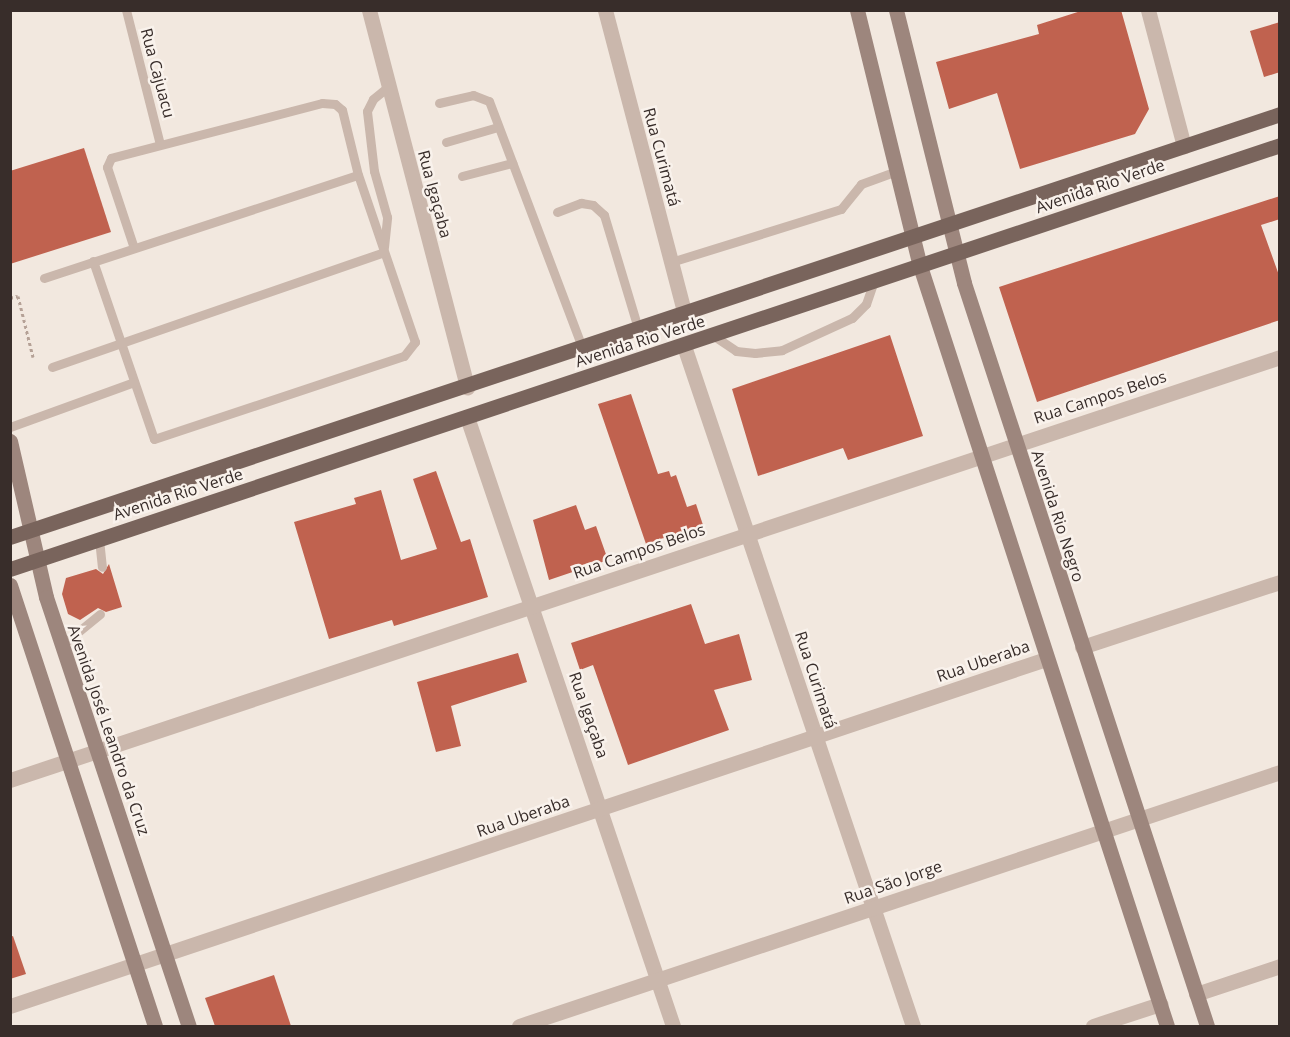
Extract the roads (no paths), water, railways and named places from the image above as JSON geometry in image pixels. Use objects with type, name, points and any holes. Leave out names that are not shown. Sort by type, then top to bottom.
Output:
[{"type":"main road","name":"Avenida Rio Verde","points":[[10,537],[467,387],[684,312],[1280,114]]},
{"type":"main road","name":"Avenida Rio Verde","points":[[10,569],[714,336],[1280,145]]},
{"type":"street","name":"Rua Igaçaba","points":[[369,10],[467,387]]},
{"type":"street","name":"Rua Curimatá","points":[[605,10],[684,312]]},
{"type":"street","points":[[857,10],[920,266],[1167,1026]]},
{"type":"street","name":"Avenida Rio Negro","points":[[896,10],[958,254],[1016,444],[1207,1026]]},
{"type":"street","points":[[1148,10],[1184,146]]},
{"type":"street","name":"Rua Curimatá","points":[[684,346],[913,1026]]},
{"type":"street","name":"Rua Campos Belos","points":[[10,780],[1280,357]]},
{"type":"street","name":"Rua Igaçaba","points":[[467,417],[602,808],[673,1026]]},
{"type":"street","name":"Avenida José Leandro da Cruz","points":[[10,441],[33,530],[36,560],[62,645],[189,1026]]},
{"type":"street","points":[[1082,647],[1280,582]]},
{"type":"street","points":[[10,585],[133,966],[155,1026]]},
{"type":"street","name":"Rua Uberaba","points":[[10,1006],[1046,659]]},
{"type":"street","name":"Rua São Jorge","points":[[519,1026],[1280,772]]},
{"type":"street","points":[[1196,994],[1280,966]]},
{"type":"street","points":[[1093,1026],[1160,1004]]},
{"type":"lane","name":"Rua Cajuacu","points":[[126,10],[160,144]]},
{"type":"lane","points":[[384,252],[387,217],[374,171],[367,111],[373,99],[389,86]]},
{"type":"lane","points":[[439,103],[483,96],[489,101],[582,347]]},
{"type":"lane","points":[[93,261],[145,419],[154,439],[404,356],[416,336],[358,175],[342,110],[335,104],[322,103],[223,132],[160,144],[126,153],[107,162],[134,248]]},
{"type":"lane","points":[[446,142],[498,127]]},
{"type":"lane","points":[[462,176],[512,163]]},
{"type":"lane","points":[[670,262],[841,209],[861,184],[897,171]]},
{"type":"lane","points":[[44,278],[358,175]]},
{"type":"lane","points":[[557,212],[581,203],[593,205],[604,215],[638,328]]},
{"type":"lane","points":[[52,367],[120,340],[384,252]]},
{"type":"lane","points":[[714,336],[736,351],[755,353],[782,350],[852,318],[866,304],[874,281]]},
{"type":"lane","points":[[10,427],[134,382]]},
{"type":"lane","points":[[99,539],[102,567]]},
{"type":"lane","points":[[62,645],[100,614]]}]
